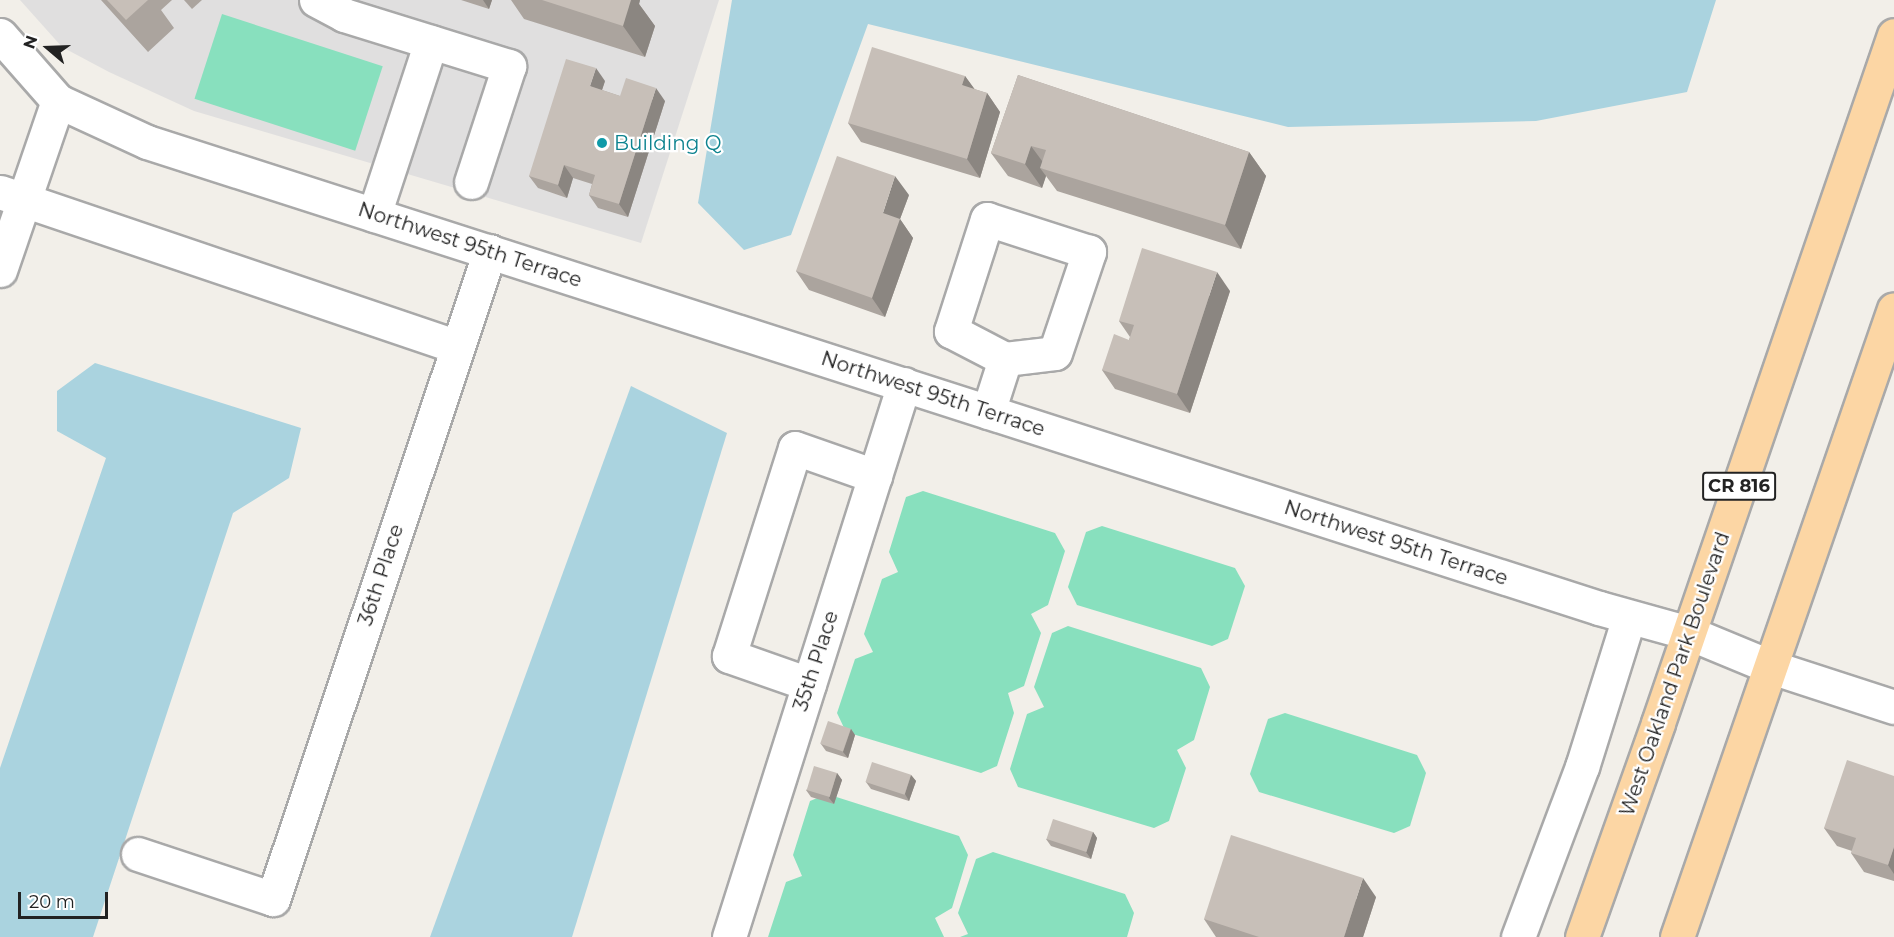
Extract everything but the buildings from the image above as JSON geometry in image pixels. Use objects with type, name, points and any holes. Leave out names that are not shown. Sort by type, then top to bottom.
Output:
[{"type":"main road","name":"West Oakland Park Boulevard","points":[[1582,937],[1894,35]]},
{"type":"main road","points":[[1677,937],[1894,309]]},
{"type":"street","points":[[316,0],[344,15],[509,66],[471,182]]},
{"type":"street","name":"Northwest 95th Terrace","points":[[0,35],[58,101],[147,142],[1629,617],[1689,633],[1772,667],[1894,707]]},
{"type":"street","points":[[374,215],[431,42]]},
{"type":"street","points":[[0,270],[13,196],[58,101]]},
{"type":"street","points":[[13,196],[457,347]]},
{"type":"street","points":[[987,219],[1089,252],[1055,353],[1005,359],[951,331],[987,219]]},
{"type":"street","name":"36th Place","points":[[138,854],[273,899],[490,251]]},
{"type":"street","points":[[988,412],[1005,359]]},
{"type":"street","name":"35th Place","points":[[729,937],[904,384]]},
{"type":"street","points":[[809,684],[729,656],[795,448],[875,476]]},
{"type":"street","points":[[1518,937],[1582,767],[1629,617]]},
{"type":"shaded area","points":[[20,0],[719,0],[641,243],[194,111],[109,72],[62,47]]},
{"type":"green space","points":[[222,14],[383,66],[355,151],[194,99]]},
{"type":"green space","points":[[923,491],[1055,533],[1065,551],[1048,605],[1031,614],[1041,633],[1024,686],[1008,693],[1014,713],[997,766],[981,773],[846,732],[837,713],[855,659],[873,652],[864,634],[882,579],[898,572],[889,552],[906,497]]},
{"type":"green space","points":[[1102,526],[1235,568],[1245,586],[1228,639],[1212,646],[1077,605],[1068,587],[1086,532]]},
{"type":"green space","points":[[1068,626],[1201,668],[1210,687],[1194,740],[1177,750],[1186,768],[1169,821],[1154,828],[1018,787],[1010,769],[1027,714],[1044,707],[1034,687],[1052,633]]},
{"type":"green space","points":[[1285,713],[1417,755],[1426,773],[1410,826],[1394,833],[1259,792],[1250,774],[1268,719]]},
{"type":"green space","points":[[827,794],[959,836],[968,855],[952,908],[935,918],[944,937],[768,937],[786,882],[802,876],[793,855],[810,801]]},
{"type":"green space","points":[[993,852],[1125,894],[1134,913],[1127,937],[960,937],[968,934],[958,913],[976,859]]},
{"type":"water","points":[[732,0],[1716,0],[1687,92],[1536,121],[1288,127],[868,24],[791,235],[744,250],[698,203]]},
{"type":"water","points":[[95,363],[301,428],[289,478],[233,513],[93,937],[0,937],[0,768],[106,458],[57,431],[57,391]]},
{"type":"water","points":[[631,386],[727,433],[572,937],[430,937]]},
{"type":"place","name":"Building Q","points":[[602,143]]}]
